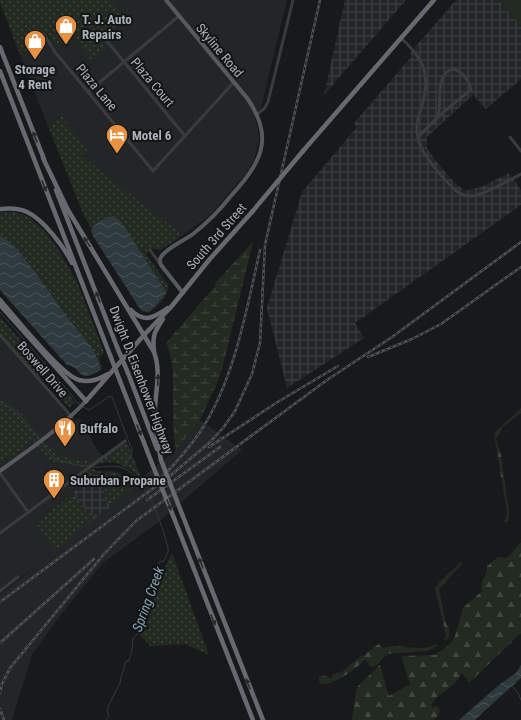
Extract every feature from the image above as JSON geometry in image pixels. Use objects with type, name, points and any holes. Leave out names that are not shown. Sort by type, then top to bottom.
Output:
[{"type":"highway","name":"South 3rd Street","points":[[83,404],[174,303],[209,260],[434,0]]},
{"type":"highway","name":"Dwight D. Eisenhower Highway","points":[[0,47],[262,720]]},
{"type":"highway","name":"Dwight D. Eisenhower Highway","points":[[0,71],[252,720]]},
{"type":"highway","points":[[43,158],[68,210],[154,352]]},
{"type":"highway","points":[[0,209],[17,208],[28,212],[38,220],[58,241],[68,255],[89,301]]},
{"type":"highway","points":[[0,300],[68,375],[78,380],[86,381],[97,380],[110,373]]},
{"type":"highway","points":[[127,306],[138,316],[149,318],[174,303]]},
{"type":"highway","points":[[0,305],[71,385],[83,404]]},
{"type":"highway","points":[[161,460],[156,428],[155,407],[158,367],[154,352],[154,336],[156,329],[167,311]]},
{"type":"highway","points":[[55,362],[83,404]]},
{"type":"main road","name":"Skyline Road","points":[[161,265],[160,260],[162,254],[191,236],[206,224],[243,183],[260,155],[262,143],[261,127],[257,114],[247,98],[166,0]]},
{"type":"main road","points":[[161,265],[182,293]]},
{"type":"main road","name":"South 3rd Street","points":[[0,472],[72,417],[83,404]]},
{"type":"street","points":[[257,114],[264,109],[268,102],[293,0]]},
{"type":"street","points":[[88,92],[179,16]]},
{"type":"street","name":"Plaza Lane","points":[[44,33],[55,52],[153,171],[185,136]]},
{"type":"street","points":[[401,38],[416,52],[425,73],[425,92],[417,125],[421,149],[429,160],[458,192],[463,195],[472,196],[521,174]]},
{"type":"street","name":"Plaza Court","points":[[106,40],[185,136]]},
{"type":"street","points":[[418,137],[471,90],[468,80],[454,69],[448,71],[443,76],[438,113],[433,123]]},
{"type":"street","points":[[185,136],[234,82]]},
{"type":"street","points":[[510,137],[521,151]]},
{"type":"street","points":[[150,250],[161,265]]},
{"type":"street","name":"Boswell Drive","points":[[0,335],[72,417]]},
{"type":"street","points":[[0,533],[125,441]]},
{"type":"street","points":[[0,472],[28,512]]},
{"type":"street","points":[[0,591],[18,577]]},
{"type":"shaded area","points":[[112,0],[287,0],[261,108],[254,115],[259,140],[254,160],[246,174],[210,215],[183,235],[81,155],[87,149],[60,116],[48,126],[20,55],[47,34],[49,39],[72,36],[92,60],[102,42],[128,20]]},
{"type":"shaded area","points":[[345,0],[406,0],[324,95]]},
{"type":"shaded area","points":[[456,0],[498,0],[521,26],[521,79],[486,109],[473,95],[427,137],[427,148],[454,182],[465,191],[481,187],[509,173],[521,190],[521,205],[355,323],[364,338],[287,388],[267,308],[302,192],[357,127],[354,123],[412,56],[410,53]]},
{"type":"shaded area","points":[[0,335],[75,420],[79,418],[89,432],[94,445],[103,457],[81,474],[86,480],[36,524],[55,550],[178,448],[200,420],[242,450],[156,524],[104,562],[62,613],[32,655],[12,720],[0,720],[0,594],[37,566],[0,591],[0,465],[39,435],[3,401],[0,400]]},
{"type":"shaded area","points":[[97,471],[107,471],[104,496],[111,506],[95,518],[81,505],[72,493]]},
{"type":"green space","points":[[0,0],[112,0],[128,20],[102,42],[106,48],[92,61],[72,36],[57,49],[47,34],[20,55]]},
{"type":"green space","points":[[498,0],[521,0],[521,26]]},
{"type":"green space","points":[[61,116],[88,149],[81,155],[183,235],[160,250],[153,248],[146,254],[168,284],[165,296],[155,308],[148,313],[139,308],[84,216],[48,126]]},
{"type":"green space","points":[[0,212],[15,212],[28,216],[46,232],[60,252],[77,282],[103,349],[104,353],[99,358],[102,368],[101,370],[98,361],[91,350],[36,272],[8,241],[0,236]]},
{"type":"green space","points":[[253,242],[218,381],[200,420],[176,451],[173,420],[173,376],[171,359],[166,343],[216,285],[215,283]]},
{"type":"green space","points":[[0,317],[71,397],[74,403],[69,408],[41,376],[38,379],[0,335]]},
{"type":"green space","points":[[0,400],[16,408],[49,446],[65,457],[95,463],[125,441],[124,435],[142,479],[124,466],[111,462],[105,462],[91,468],[97,471],[86,480],[80,474],[87,468],[56,463],[40,450],[33,440],[0,465]]},
{"type":"green space","points":[[521,408],[521,413],[503,427],[496,438],[501,455],[509,511],[509,520],[506,523],[504,521],[507,513],[494,434]]},
{"type":"green space","points":[[107,471],[119,473],[135,485],[111,506],[104,496]]},
{"type":"green space","points":[[72,493],[81,505],[95,518],[55,551],[36,524]]},
{"type":"green space","points":[[521,542],[521,633],[469,683],[463,674],[461,674],[455,683],[434,701],[431,706],[433,708],[436,706],[440,710],[438,716],[433,720],[352,720],[358,686],[380,665],[389,696],[410,684],[401,656],[435,655],[450,644],[455,636],[463,608],[482,591],[481,585],[487,566],[498,557],[507,558]]},
{"type":"green space","points":[[172,553],[209,655],[186,644],[150,646],[139,634]]},
{"type":"green space","points":[[461,562],[462,564],[439,589],[446,624],[449,628],[449,637],[445,641],[444,639],[446,635],[435,589],[440,581]]},
{"type":"green space","points":[[379,644],[384,648],[396,646],[423,648],[437,644],[438,646],[428,651],[388,654],[374,667],[370,667],[365,660],[338,680],[326,684],[321,684],[319,681],[319,677],[324,676],[332,678],[333,674],[342,672],[362,655],[364,656],[373,649],[373,647]]},
{"type":"water","points":[[114,216],[122,223],[166,292],[157,304],[148,312],[142,311],[93,236],[91,230],[98,222]]},
{"type":"water","points":[[0,236],[16,249],[36,273],[91,347],[101,370],[87,376],[83,376],[72,366],[67,365],[0,290]]},
{"type":"water","points":[[521,665],[521,678],[475,720],[459,720],[500,684],[516,673]]},
{"type":"waterway","points":[[0,312],[71,394],[76,402],[81,405]]},
{"type":"waterway","points":[[83,407],[89,410],[110,396],[112,397],[132,450],[132,453],[124,467]]},
{"type":"waterway","name":"Spring Creek","points":[[0,404],[6,405],[17,413],[40,440]]},
{"type":"waterway","name":"Spring Creek","points":[[42,443],[54,459],[77,465],[89,466]]},
{"type":"waterway","name":"Spring Creek","points":[[92,467],[119,467],[132,473],[146,491],[152,503],[162,527],[168,548],[164,561],[159,562],[153,584],[137,626],[138,634],[133,639],[129,661],[126,661],[120,683],[108,707],[107,711],[109,715],[106,720]]},
{"type":"waterway","points":[[512,686],[518,693],[521,700]]},
{"type":"railway","points":[[0,602],[171,475],[209,443],[223,428],[235,411],[252,374],[260,343],[265,245],[320,0]]},
{"type":"railway","points":[[0,693],[2,684],[10,668],[104,554],[136,521],[327,380],[392,337],[521,242]]},
{"type":"railway","points":[[162,477],[200,432],[222,391],[238,344],[260,250]]},
{"type":"railway","points":[[368,357],[412,339],[441,324],[521,267]]},
{"type":"railway","points":[[209,447],[276,403],[338,366]]},
{"type":"railway","points":[[147,500],[220,447]]},
{"type":"railway","points":[[0,643],[94,559]]},
{"type":"railway","points":[[0,709],[4,720]]},
{"type":"place","name":"T. J. Auto Repairs","points":[[66,46]]},
{"type":"place","name":"Storage 4 Rent","points":[[35,60]]},
{"type":"place","name":"Motel 6","points":[[117,154]]},
{"type":"place","name":"Buffalo","points":[[65,448]]},
{"type":"place","name":"Suburban Propane","points":[[54,500]]}]
